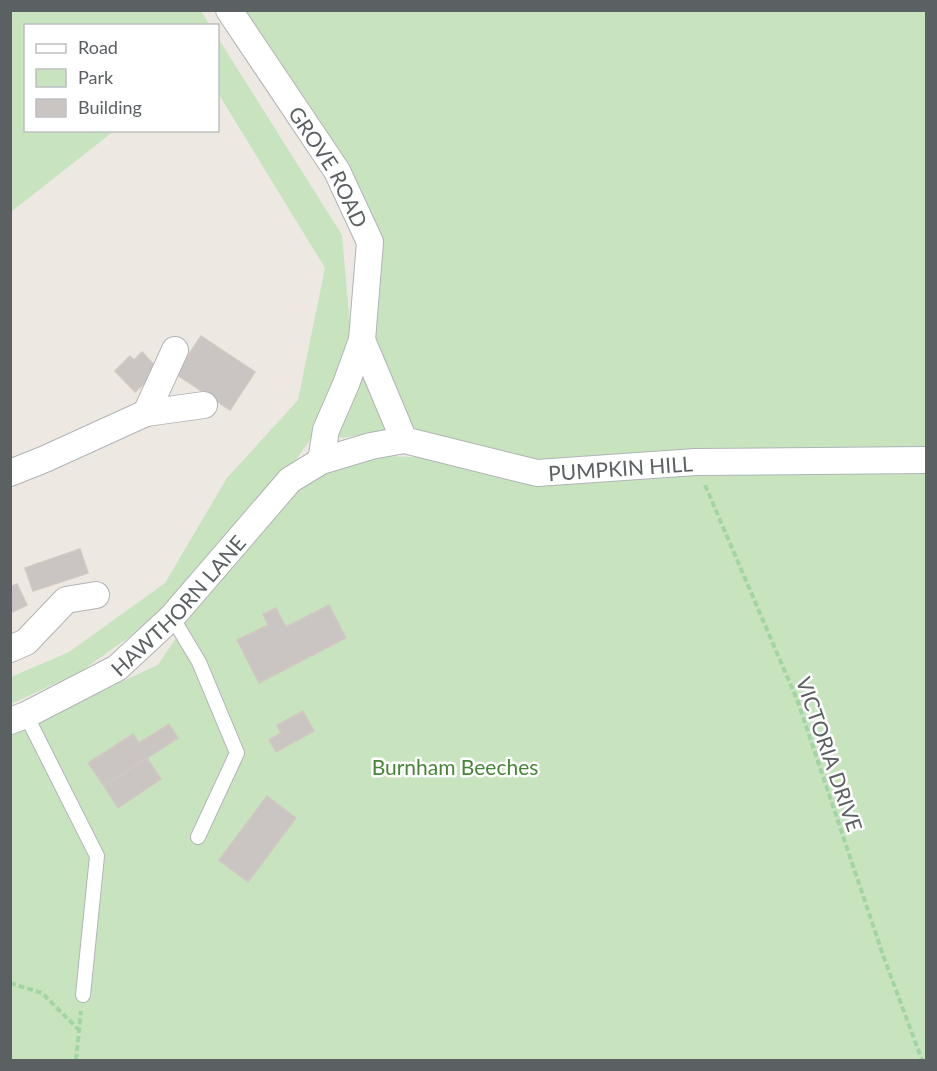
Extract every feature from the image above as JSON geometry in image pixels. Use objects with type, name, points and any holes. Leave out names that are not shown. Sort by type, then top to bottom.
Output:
[{"type":"street","name":"GROVE ROAD","points":[[229,10],[337,171],[370,242],[362,340],[326,430],[321,461]]},
{"type":"street","name":"GROVE ROAD","points":[[362,340],[404,440]]},
{"type":"street","points":[[146,413],[175,350]]},
{"type":"street","points":[[10,472],[45,459],[146,413],[204,405]]},
{"type":"street","name":"PUMPKIN HILL","points":[[321,461],[371,446],[404,440],[537,473],[696,462],[927,460]]},
{"type":"street","name":"HAWTHORN LANE","points":[[18,718],[117,668],[172,617],[290,480],[321,461]]},
{"type":"street","points":[[10,649],[26,642],[66,600],[96,595]]},
{"type":"lane","points":[[172,617],[199,662],[237,753],[198,837]]},
{"type":"lane","points":[[18,718],[98,856],[83,995]]},
{"type":"path","name":"VICTORIA DRIVE","points":[[696,462],[798,702],[884,958],[922,1060]]},
{"type":"path","points":[[10,984],[42,993],[79,1030]]},
{"type":"path","points":[[76,1060],[83,995]]},
{"type":"green space","points":[[10,11],[201,11],[209,24],[24,24],[24,132],[113,132],[11,212]]},
{"type":"green space","points":[[224,11],[926,11],[926,454],[525,461],[454,447],[401,421],[371,344],[367,212]]},
{"type":"green space","points":[[219,40],[342,235],[351,337],[310,440],[285,475],[167,610],[80,672],[11,704],[11,677],[69,652],[165,583],[227,478],[298,400],[325,268],[219,95]]},
{"type":"green space","points":[[362,363],[392,430],[341,438],[333,430]]},
{"type":"green space","name":"Burnham Beeches","points":[[386,456],[767,471],[926,471],[926,1060],[11,1060],[10,732],[158,665],[187,621],[295,493],[329,467]]},
{"type":"building","points":[[201,336],[255,372],[230,410],[176,374]]},
{"type":"building","points":[[142,352],[156,367],[148,375],[151,378],[135,392],[115,371],[130,356],[134,360]]},
{"type":"building","points":[[80,549],[88,573],[33,591],[25,568]]},
{"type":"building","points":[[17,584],[27,605],[10,613],[10,587]]},
{"type":"building","points":[[329,605],[346,638],[259,683],[237,640],[268,625],[263,614],[276,608],[286,627]]},
{"type":"building","points":[[303,711],[314,731],[276,752],[269,740],[281,733],[277,725]]},
{"type":"building","points":[[169,724],[178,738],[104,786],[88,763],[133,734],[139,743]]},
{"type":"building","points":[[147,758],[161,779],[118,808],[104,786]]},
{"type":"building","points":[[267,796],[296,818],[248,882],[219,860]]}]
